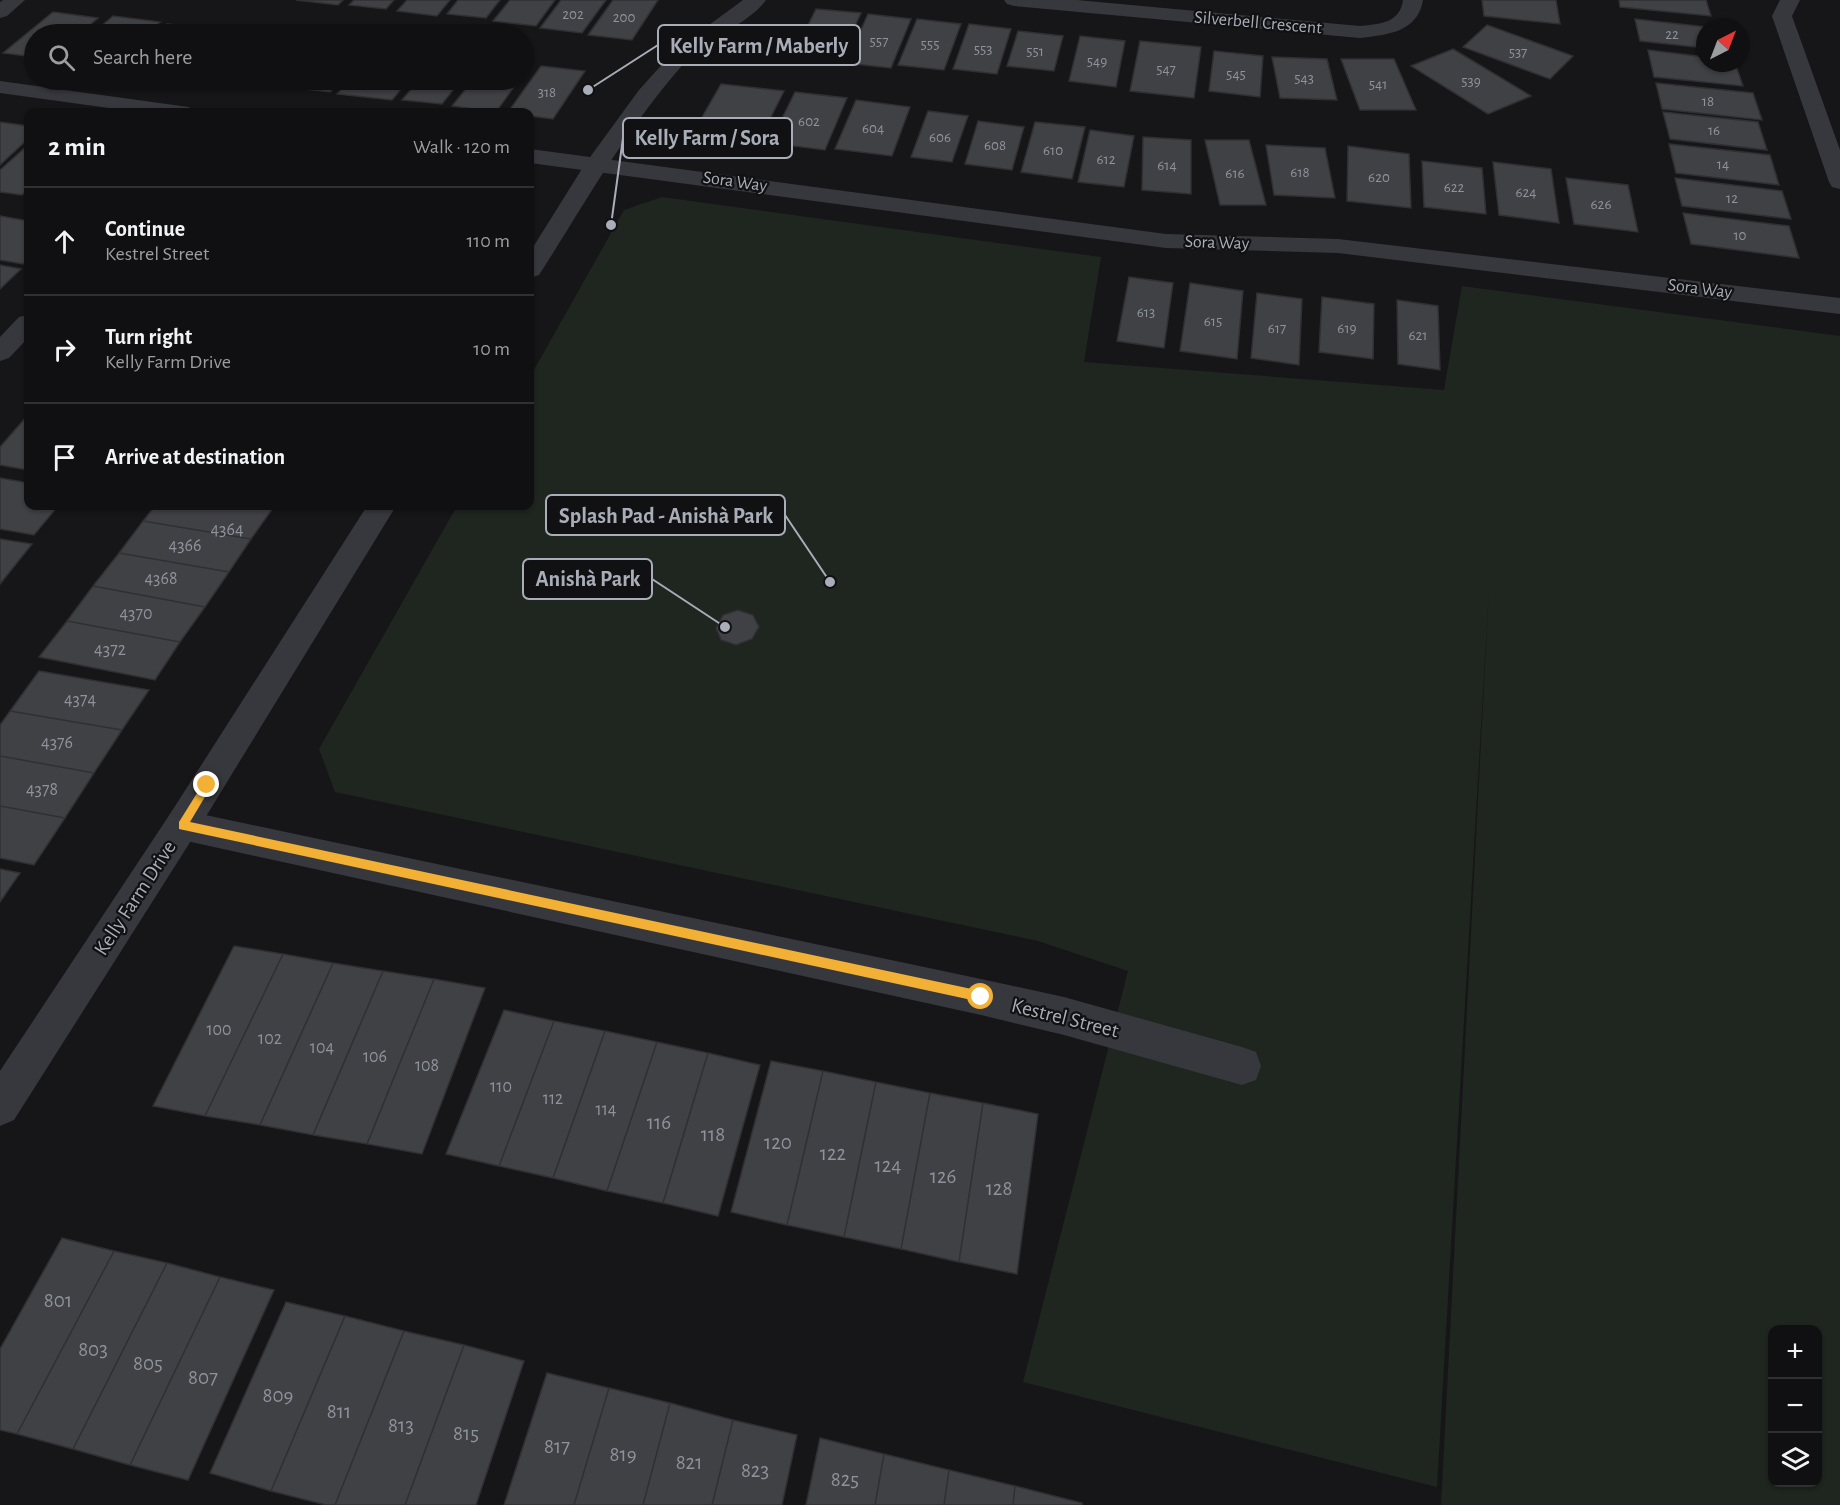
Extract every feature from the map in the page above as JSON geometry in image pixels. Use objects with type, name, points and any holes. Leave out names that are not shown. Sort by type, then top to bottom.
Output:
[{"type":"street","points":[[0,12],[15,0]]},
{"type":"street","points":[[534,264],[596,164],[646,94],[682,54],[756,0]]},
{"type":"street","name":"Silverbell Crescent","points":[[1014,0],[1360,32],[1387,30],[1405,20],[1413,9],[1413,0]]},
{"type":"street","points":[[1790,0],[1782,16],[1840,182]]},
{"type":"street","points":[[0,87],[152,108]]},
{"type":"street","name":"Sora Way","points":[[534,156],[1166,241],[1338,246],[1840,306]]},
{"type":"street","points":[[0,352],[24,327]]},
{"type":"street","name":"Kelly Farm Drive","points":[[0,1106],[182,825],[379,510]]},
{"type":"street","name":"Kestrel Street","points":[[182,825],[981,997],[1064,1016],[1242,1066]]},
{"type":"shaded area","points":[[662,197],[1101,257],[1084,362],[1444,390],[1462,286],[1840,336],[1840,1505],[1441,1505],[1489,589],[1437,1487],[1023,1382],[1128,971],[1038,941],[335,792],[319,749],[455,510],[534,510],[534,370],[624,210]]},
{"type":"building","points":[[296,0],[343,0],[338,5]]},
{"type":"building","points":[[354,0],[394,0],[386,9],[349,5]]},
{"type":"building","points":[[407,0],[450,0],[437,16],[397,11]]},
{"type":"building","points":[[458,0],[500,0],[486,18],[447,14]]},
{"type":"building","points":[[510,0],[555,0],[536,26],[493,21]]},
{"type":"building","points":[[561,0],[606,0],[582,33],[540,28]]},
{"type":"building","points":[[613,0],[658,0],[632,40],[588,35]]},
{"type":"building","points":[[1482,0],[1556,0],[1560,24],[1484,16]]},
{"type":"building","points":[[1619,0],[1706,0],[1711,16],[1620,7]]},
{"type":"building","points":[[816,9],[861,13],[840,59],[794,54]]},
{"type":"building","points":[[53,12],[98,18],[91,24],[38,24]]},
{"type":"building","points":[[868,14],[911,19],[891,68],[846,63]]},
{"type":"building","points":[[113,16],[160,22],[158,24],[104,24]]},
{"type":"building","points":[[917,19],[961,24],[944,70],[898,65]]},
{"type":"building","points":[[1635,19],[1696,26],[1696,47],[1640,41]]},
{"type":"building","points":[[969,24],[1011,29],[997,74],[953,69]]},
{"type":"building","points":[[1487,25],[1573,56],[1550,79],[1463,47]]},
{"type":"building","points":[[1018,31],[1063,36],[1054,71],[1007,66]]},
{"type":"building","points":[[24,36],[24,56],[3,53]]},
{"type":"building","points":[[1080,36],[1125,41],[1116,87],[1069,81]]},
{"type":"building","points":[[1140,41],[1201,47],[1194,98],[1130,91]]},
{"type":"building","points":[[1453,49],[1531,96],[1488,114],[1411,66]]},
{"type":"building","points":[[1648,50],[1696,56],[1696,72],[1738,72],[1743,86],[1654,77]]},
{"type":"building","points":[[1214,51],[1263,56],[1260,97],[1209,91]]},
{"type":"building","points":[[1272,57],[1327,59],[1337,100],[1280,98]]},
{"type":"building","points":[[1341,59],[1394,59],[1416,110],[1360,110]]},
{"type":"building","points":[[541,66],[585,71],[553,119],[534,117],[534,108],[511,108],[524,90],[534,90],[534,76]]},
{"type":"building","points":[[1656,83],[1753,93],[1762,120],[1662,109]]},
{"type":"building","points":[[721,84],[784,91],[759,141],[693,133]]},
{"type":"building","points":[[341,90],[400,90],[392,100],[337,94]]},
{"type":"building","points":[[410,90],[453,90],[442,104],[402,100]]},
{"type":"building","points":[[465,90],[512,90],[499,108],[452,106]]},
{"type":"building","points":[[795,92],[847,98],[825,150],[770,143]]},
{"type":"building","points":[[856,100],[910,107],[892,156],[835,149]]},
{"type":"building","points":[[928,111],[968,116],[952,162],[911,157]]},
{"type":"building","points":[[1663,112],[1758,122],[1767,150],[1670,139]]},
{"type":"building","points":[[978,121],[1024,127],[1012,170],[965,164]]},
{"type":"building","points":[[0,122],[24,125],[24,143],[0,165]]},
{"type":"building","points":[[1035,122],[1085,127],[1072,179],[1021,172]]},
{"type":"building","points":[[1090,130],[1134,136],[1124,187],[1078,182]]},
{"type":"building","points":[[1143,137],[1191,140],[1191,194],[1142,190]]},
{"type":"building","points":[[1205,140],[1249,140],[1266,205],[1220,205]]},
{"type":"building","points":[[1669,144],[1770,155],[1779,185],[1676,173]]},
{"type":"building","points":[[1266,145],[1325,148],[1335,198],[1274,195]]},
{"type":"building","points":[[1348,146],[1409,154],[1411,208],[1347,201]]},
{"type":"building","points":[[24,149],[24,193],[22,195],[0,192],[0,170]]},
{"type":"building","points":[[1422,161],[1482,168],[1486,214],[1424,207]]},
{"type":"building","points":[[1493,162],[1551,169],[1559,223],[1499,215]]},
{"type":"building","points":[[1566,178],[1628,185],[1638,232],[1574,224]]},
{"type":"building","points":[[1675,178],[1782,191],[1791,219],[1682,206]]},
{"type":"building","points":[[1683,213],[1789,226],[1799,258],[1691,244]]},
{"type":"building","points":[[0,216],[24,220],[24,263],[0,260]]},
{"type":"building","points":[[0,265],[21,269],[0,289]]},
{"type":"building","points":[[1129,277],[1173,283],[1164,348],[1117,341]]},
{"type":"building","points":[[1190,283],[1243,291],[1237,359],[1180,351]]},
{"type":"building","points":[[1257,293],[1302,299],[1299,365],[1251,358]]},
{"type":"building","points":[[1322,297],[1374,304],[1373,359],[1319,352]]},
{"type":"building","points":[[1397,300],[1438,306],[1440,370],[1398,364]]},
{"type":"building","points":[[24,420],[24,469],[0,465],[0,447]]},
{"type":"building","points":[[0,478],[24,482],[24,510],[55,510],[34,535],[0,529]]},
{"type":"building","points":[[152,510],[272,510],[251,539],[143,521]]},
{"type":"building","points":[[143,521],[251,539],[229,572],[119,553]]},
{"type":"building","points":[[0,539],[32,544],[0,584]]},
{"type":"building","points":[[119,553],[229,572],[205,607],[93,586]]},
{"type":"building","points":[[93,586],[205,607],[180,642],[67,621]]},
{"type":"building","points":[[738,610],[753,615],[759,627],[752,639],[736,645],[721,640],[716,628],[723,615]]},
{"type":"building","points":[[67,621],[180,642],[155,680],[39,657]]},
{"type":"building","points":[[39,671],[149,690],[122,730],[10,711]]},
{"type":"building","points":[[10,711],[122,730],[94,773],[0,756],[0,725]]},
{"type":"building","points":[[0,756],[94,773],[65,818],[0,806]]},
{"type":"building","points":[[0,806],[65,818],[34,865],[0,858]]},
{"type":"building","points":[[0,869],[20,873],[0,902]]},
{"type":"building","points":[[234,946],[283,954],[205,1116],[153,1106]]},
{"type":"building","points":[[283,954],[333,963],[260,1125],[205,1116]]},
{"type":"building","points":[[333,963],[383,971],[313,1135],[260,1125]]},
{"type":"building","points":[[383,971],[434,979],[367,1144],[313,1135]]},
{"type":"building","points":[[434,979],[485,988],[422,1154],[367,1144]]},
{"type":"building","points":[[504,1010],[554,1021],[499,1166],[446,1154]]},
{"type":"building","points":[[554,1021],[605,1031],[553,1178],[499,1166]]},
{"type":"building","points":[[605,1031],[657,1042],[607,1191],[553,1178]]},
{"type":"building","points":[[657,1042],[708,1053],[663,1203],[607,1191]]},
{"type":"building","points":[[708,1053],[760,1065],[718,1216],[663,1203]]},
{"type":"building","points":[[771,1061],[823,1071],[787,1225],[731,1212]]},
{"type":"building","points":[[823,1071],[876,1082],[844,1237],[787,1225]]},
{"type":"building","points":[[876,1082],[930,1093],[901,1249],[844,1237]]},
{"type":"building","points":[[930,1093],[983,1103],[959,1262],[901,1249]]},
{"type":"building","points":[[983,1103],[1038,1114],[1017,1274],[959,1262]]},
{"type":"building","points":[[62,1238],[114,1251],[17,1434],[0,1430],[0,1349]]},
{"type":"building","points":[[114,1251],[167,1263],[73,1449],[17,1434]]},
{"type":"building","points":[[167,1263],[220,1277],[130,1465],[73,1449]]},
{"type":"building","points":[[220,1277],[274,1290],[188,1480],[130,1465]]},
{"type":"building","points":[[286,1302],[345,1316],[271,1491],[210,1473]]},
{"type":"building","points":[[345,1316],[404,1331],[335,1505],[326,1505],[271,1491]]},
{"type":"building","points":[[404,1331],[464,1345],[405,1505],[335,1505]]},
{"type":"building","points":[[464,1345],[524,1361],[476,1505],[405,1505]]},
{"type":"building","points":[[547,1373],[609,1388],[574,1505],[504,1505]]},
{"type":"building","points":[[609,1388],[670,1403],[643,1505],[574,1505]]},
{"type":"building","points":[[670,1403],[733,1420],[712,1505],[643,1505]]},
{"type":"building","points":[[733,1420],[797,1435],[782,1505],[712,1505]]},
{"type":"building","points":[[820,1438],[884,1454],[875,1505],[806,1505]]},
{"type":"building","points":[[884,1454],[949,1470],[944,1505],[875,1505]]},
{"type":"building","points":[[949,1470],[1015,1486],[1013,1505],[944,1505]]},
{"type":"building","points":[[1015,1486],[1082,1503],[1082,1505],[1013,1505]]},
{"type":"place","name":"Kelly Farm / Maberly","points":[[588,90]]},
{"type":"place","name":"Kelly Farm / Sora","points":[[611,225]]},
{"type":"place","name":"Splash Pad - Anishà Park","points":[[830,582]]},
{"type":"place","name":"Anishà Park","points":[[725,627]]},
{"type":"route","points":[[207,785],[182,825],[981,997]]}]
